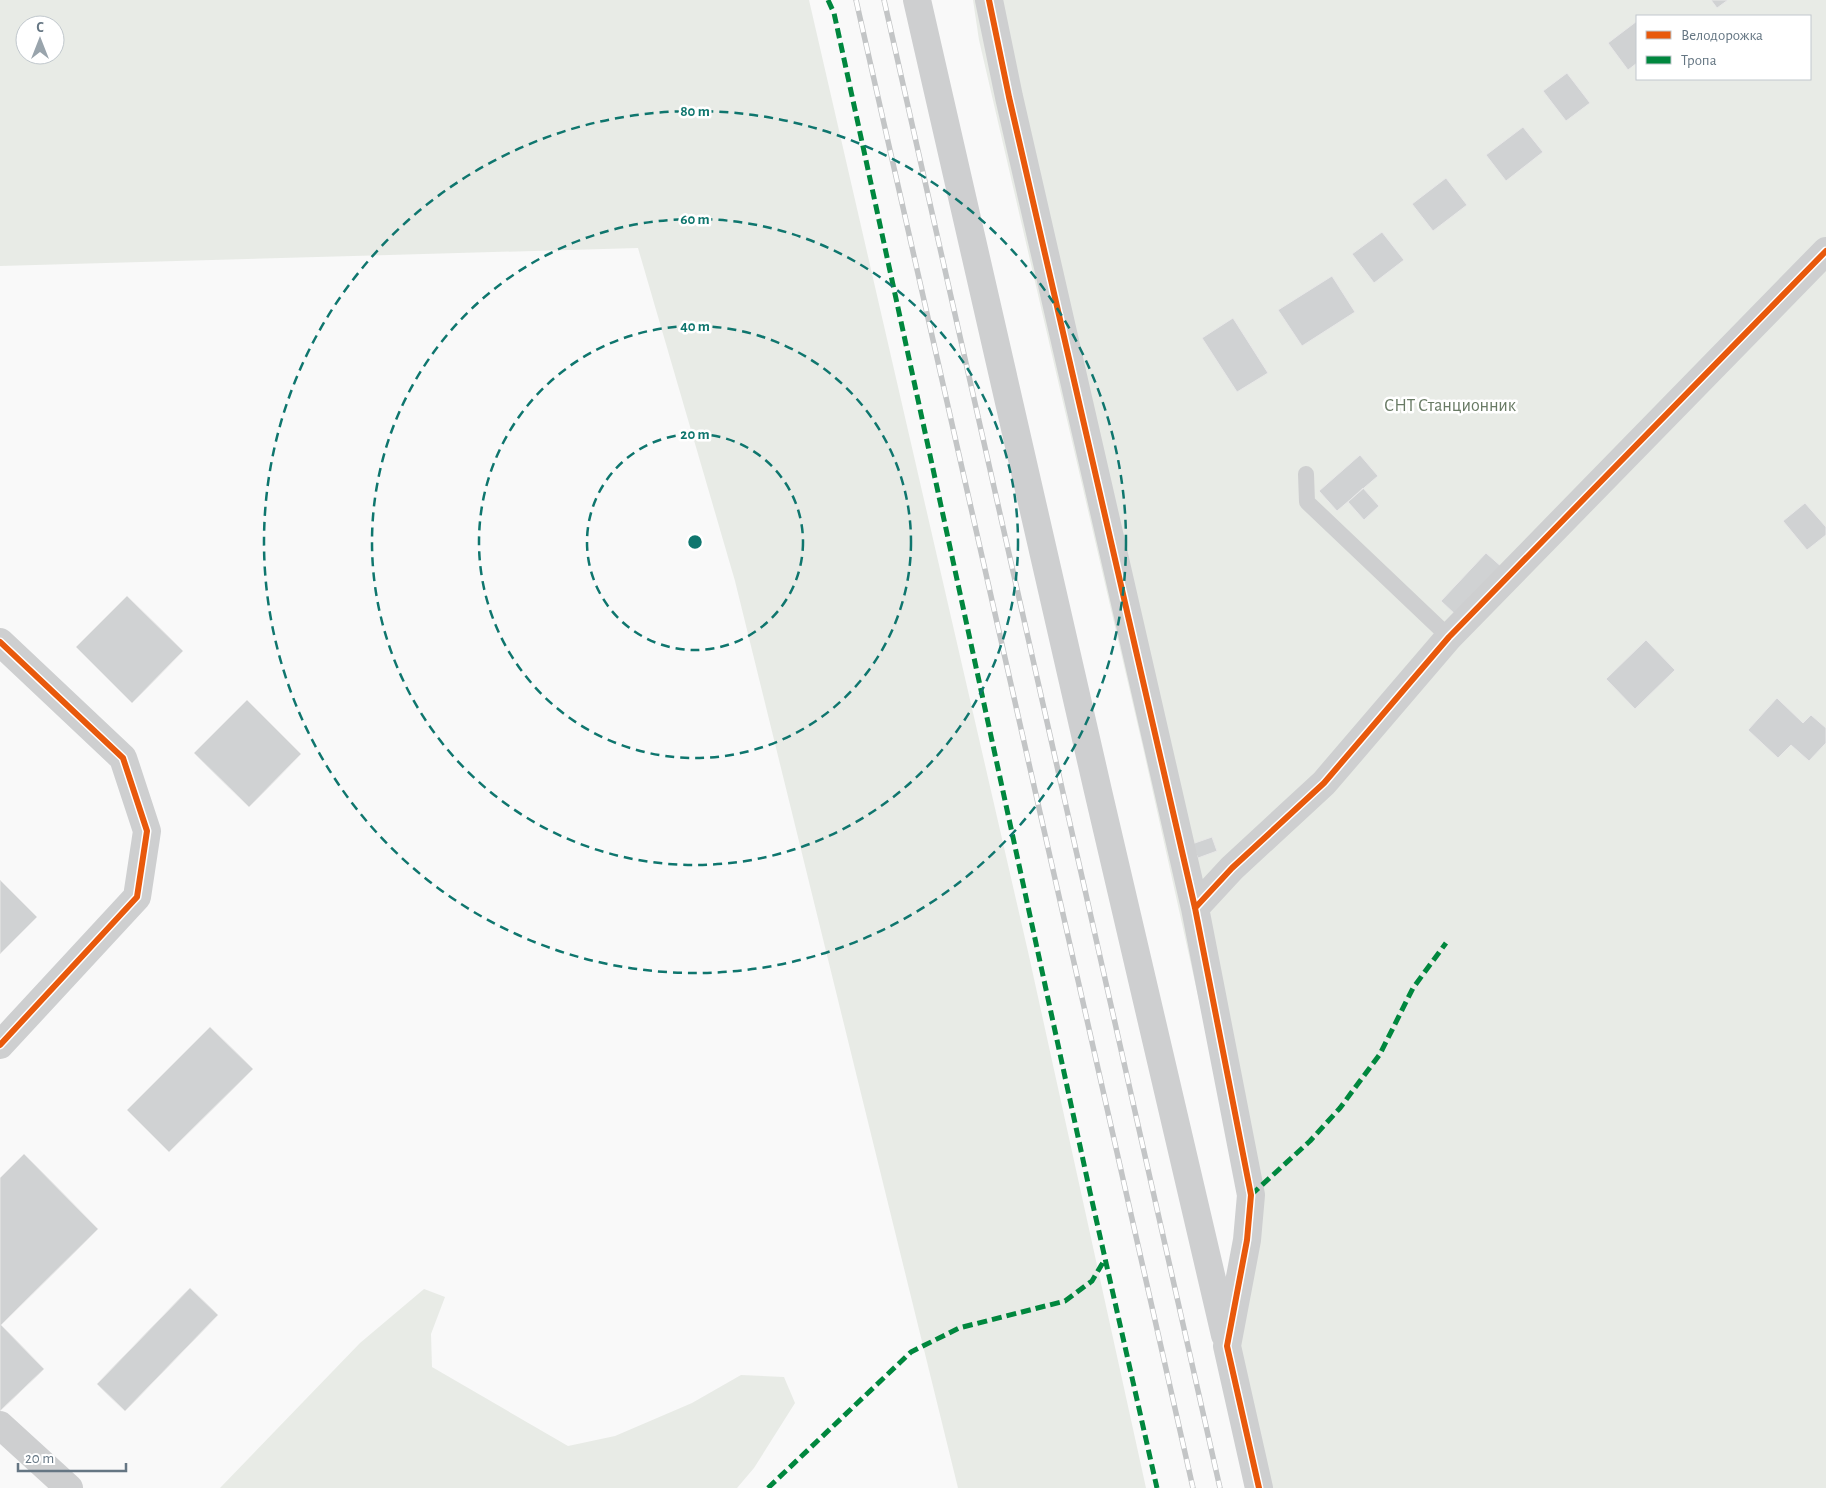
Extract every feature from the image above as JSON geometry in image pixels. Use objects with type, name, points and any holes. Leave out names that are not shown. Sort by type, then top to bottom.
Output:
[{"type":"street","points":[[917,0],[1259,1488]]},
{"type":"street","points":[[989,0],[1008,97],[1195,908],[1251,1195],[1247,1240],[1227,1346]]},
{"type":"street","points":[[1195,908],[1232,868],[1324,783],[1449,637],[1826,251]]},
{"type":"street","points":[[0,642],[123,758],[147,831],[137,897],[0,1045]]},
{"type":"street","points":[[0,1425],[69,1488]]},
{"type":"lane","points":[[1306,474],[1307,502],[1449,637]]},
{"type":"green space","points":[[0,0],[809,0],[1029,956],[1146,1488],[958,1488],[735,581],[638,248],[0,266]]},
{"type":"green space","name":"СНТ Станционник","points":[[973,0],[1826,0],[1826,1488],[1253,1488],[1222,1352],[1243,1199],[1144,752],[979,40]]},
{"type":"green space","points":[[424,1289],[445,1297],[431,1334],[432,1367],[568,1446],[615,1436],[692,1403],[741,1375],[784,1377],[795,1403],[754,1468],[737,1488],[220,1488],[360,1343]]},
{"type":"building","points":[[1711,0],[1728,0],[1717,8]]},
{"type":"building","points":[[1636,22],[1636,64],[1628,70],[1608,43]]},
{"type":"building","points":[[1567,73],[1590,103],[1566,121],[1543,91]]},
{"type":"building","points":[[1523,127],[1543,152],[1506,181],[1486,155]]},
{"type":"building","points":[[1446,178],[1467,205],[1433,231],[1412,204]]},
{"type":"building","points":[[1382,232],[1404,260],[1374,283],[1352,254]]},
{"type":"building","points":[[1332,276],[1355,312],[1302,346],[1278,310]]},
{"type":"building","points":[[1233,318],[1268,373],[1237,392],[1202,338]]},
{"type":"building","points":[[1360,455],[1378,476],[1337,511],[1319,491]]},
{"type":"building","points":[[1363,488],[1379,506],[1364,520],[1348,502]]},
{"type":"building","points":[[1805,503],[1826,527],[1826,535],[1807,550],[1783,521]]},
{"type":"building","points":[[1486,553],[1503,568],[1457,616],[1441,601]]},
{"type":"building","points":[[127,596],[183,651],[132,703],[76,647]]},
{"type":"building","points":[[1646,640],[1675,670],[1635,709],[1606,679]]},
{"type":"building","points":[[1777,698],[1803,723],[1811,715],[1826,728],[1826,743],[1809,761],[1791,745],[1778,758],[1748,730]]},
{"type":"building","points":[[247,700],[301,754],[249,807],[194,753]]},
{"type":"building","points":[[1212,837],[1217,851],[1198,858],[1192,844]]},
{"type":"building","points":[[0,880],[37,917],[0,954]]},
{"type":"building","points":[[210,1027],[253,1069],[169,1152],[127,1110]]},
{"type":"building","points":[[24,1154],[98,1229],[1,1325],[44,1369],[0,1411],[0,1178]]},
{"type":"building","points":[[190,1288],[218,1315],[125,1411],[97,1384]]},
{"type":"railway","points":[[856,0],[1193,1488]]},
{"type":"railway","points":[[884,0],[1220,1488]]},
{"type":"marked path","points":[[828,0],[834,13],[1090,1192],[1157,1488]]},
{"type":"marked path","points":[[1251,1195],[1310,1141],[1340,1108],[1380,1054],[1413,988],[1446,943]]},
{"type":"marked path","points":[[768,1488],[911,1352],[959,1328],[1065,1301],[1092,1281],[1105,1259]]},
{"type":"cycle path","points":[[989,0],[1009,97],[1195,908],[1251,1195],[1247,1240],[1227,1346],[1259,1488]]},
{"type":"cycle path","points":[[1195,908],[1232,868],[1324,783],[1449,637],[1826,251]]},
{"type":"cycle path","points":[[0,642],[123,758],[147,831],[137,897],[0,1045]]}]
